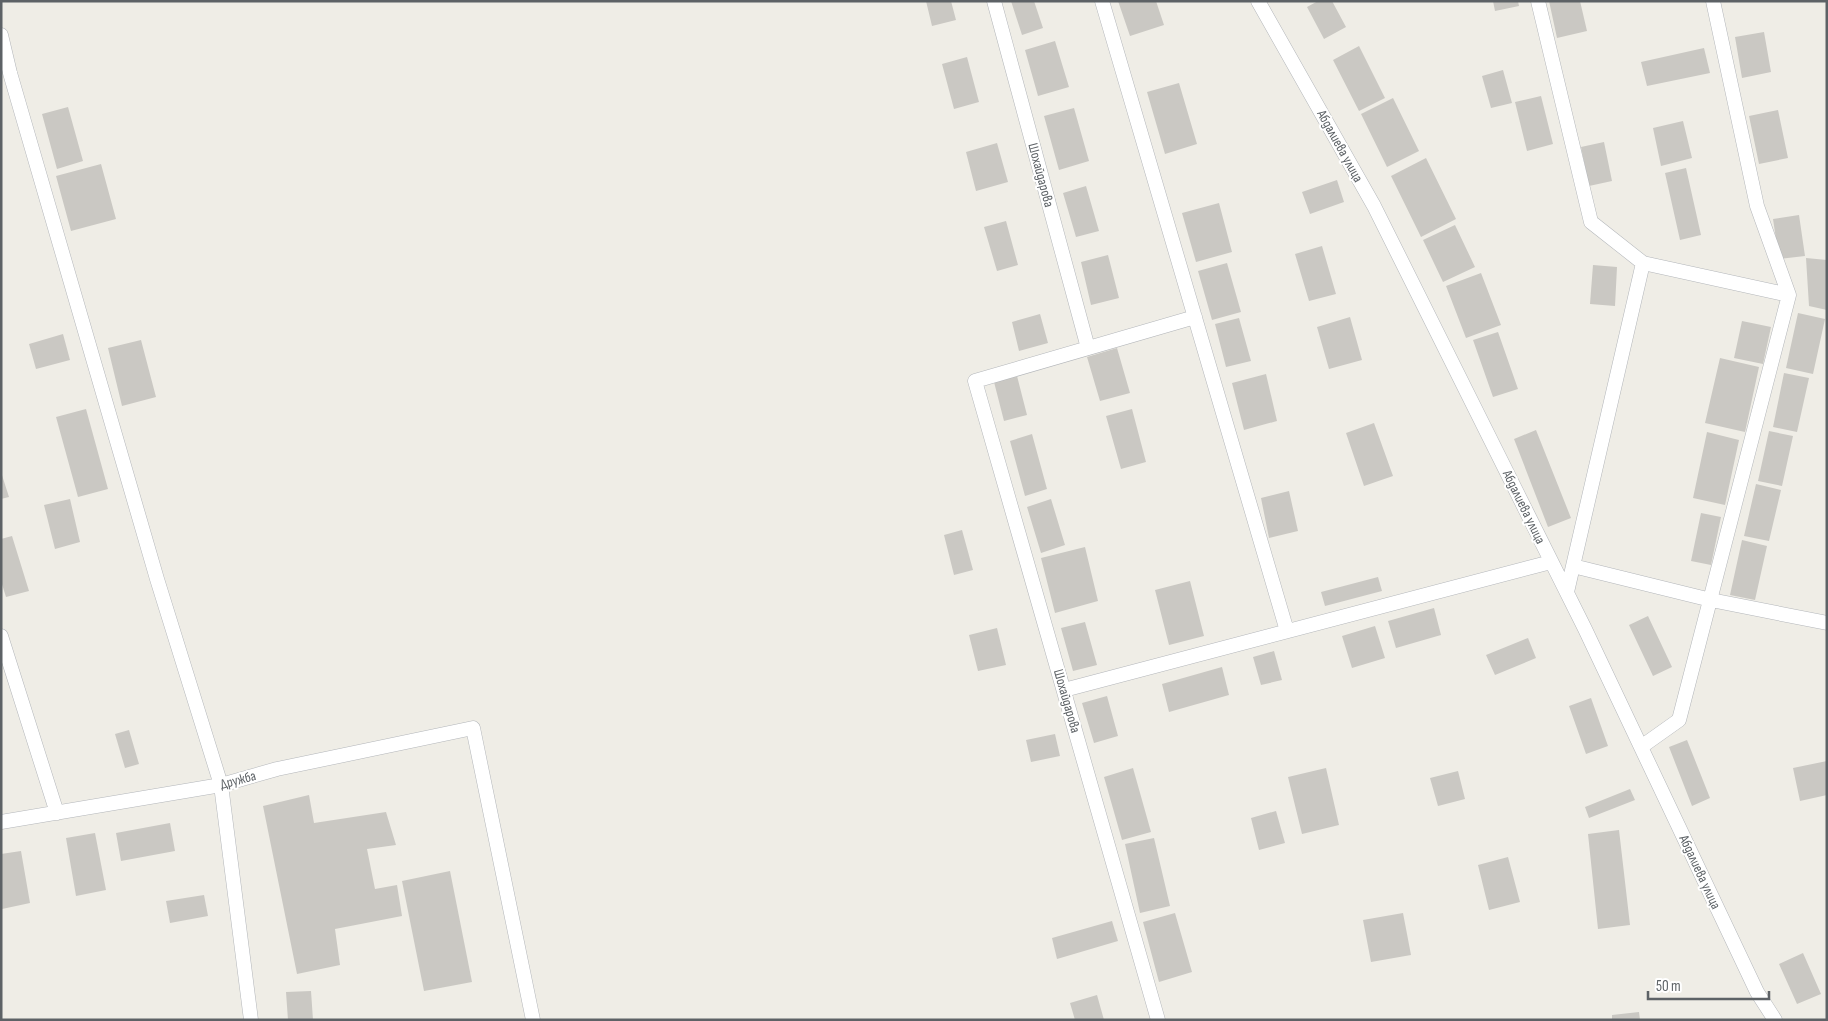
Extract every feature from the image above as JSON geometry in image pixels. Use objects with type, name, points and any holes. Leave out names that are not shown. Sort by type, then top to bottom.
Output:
[{"type":"street","name":"Шохайдарова","points":[[994,1],[1088,348],[975,382],[1158,1020]]},
{"type":"street","points":[[1102,1],[1287,631]]},
{"type":"street","name":"Абдалиева улица","points":[[1258,1],[1374,206],[1566,592],[1757,992],[1775,1020]]},
{"type":"street","points":[[1538,1],[1591,222],[1643,263],[1788,295]]},
{"type":"street","points":[[1641,747],[1679,720],[1788,295],[1757,206],[1713,1]]},
{"type":"street","points":[[1,35],[10,73],[157,580],[221,785],[251,1020]]},
{"type":"street","points":[[1566,592],[1643,263]]},
{"type":"street","points":[[1088,348],[1195,316]]},
{"type":"street","points":[[1064,690],[1551,562]]},
{"type":"street","points":[[1572,566],[1710,600],[1827,623]]},
{"type":"street","points":[[1,636],[57,813]]},
{"type":"street","name":"Дружба","points":[[1,822],[221,785],[277,769],[473,728],[533,1020]]},
{"type":"building","points":[[926,1],[951,1],[956,20],[932,26]]},
{"type":"building","points":[[1011,1],[1034,1],[1043,28],[1022,35]]},
{"type":"building","points":[[1118,1],[1156,1],[1164,25],[1130,36]]},
{"type":"building","points":[[1318,1],[1332,1],[1346,27],[1324,39],[1307,7]]},
{"type":"building","points":[[1493,1],[1518,1],[1519,6],[1495,11]]},
{"type":"building","points":[[1549,1],[1580,1],[1587,31],[1557,38]]},
{"type":"building","points":[[1764,32],[1771,72],[1742,78],[1735,37]]},
{"type":"building","points":[[1055,41],[1069,87],[1038,96],[1025,50]]},
{"type":"building","points":[[1359,46],[1385,98],[1359,111],[1333,60]]},
{"type":"building","points":[[1704,48],[1710,73],[1647,86],[1641,62]]},
{"type":"building","points":[[967,57],[979,102],[954,109],[942,64]]},
{"type":"building","points":[[1503,70],[1512,103],[1491,108],[1482,76]]},
{"type":"building","points":[[1179,83],[1197,144],[1165,154],[1147,92]]},
{"type":"building","points":[[1541,96],[1553,144],[1527,151],[1515,102]]},
{"type":"building","points":[[1393,98],[1419,151],[1387,167],[1361,114]]},
{"type":"building","points":[[68,107],[83,161],[57,169],[42,114]]},
{"type":"building","points":[[1074,108],[1089,161],[1059,170],[1044,116]]},
{"type":"building","points":[[1778,110],[1788,158],[1759,164],[1749,116]]},
{"type":"building","points":[[1683,121],[1692,158],[1661,166],[1653,128]]},
{"type":"building","points":[[1604,142],[1612,181],[1589,186],[1581,147]]},
{"type":"building","points":[[997,143],[1008,182],[976,191],[966,152]]},
{"type":"building","points":[[1426,158],[1456,219],[1421,237],[1391,176]]},
{"type":"building","points":[[101,164],[116,219],[71,231],[56,176]]},
{"type":"building","points":[[1686,168],[1701,235],[1680,240],[1665,173]]},
{"type":"building","points":[[1337,180],[1344,202],[1310,214],[1302,192]]},
{"type":"building","points":[[1086,186],[1099,231],[1076,237],[1063,193]]},
{"type":"building","points":[[1219,203],[1232,252],[1196,262],[1182,213]]},
{"type":"building","points":[[1799,215],[1805,256],[1779,259],[1773,219]]},
{"type":"building","points":[[1006,221],[1018,265],[997,271],[984,227]]},
{"type":"building","points":[[1455,225],[1475,267],[1443,282],[1423,240]]},
{"type":"building","points":[[1322,246],[1336,294],[1309,301],[1295,254]]},
{"type":"building","points":[[1108,255],[1119,298],[1091,305],[1081,262]]},
{"type":"building","points":[[1806,258],[1827,260],[1827,310],[1809,306]]},
{"type":"building","points":[[1227,263],[1241,312],[1212,320],[1198,271]]},
{"type":"building","points":[[1593,265],[1617,267],[1615,306],[1590,304]]},
{"type":"building","points":[[1481,273],[1501,325],[1466,338],[1446,286]]},
{"type":"building","points":[[1798,313],[1825,319],[1813,374],[1786,368]]},
{"type":"building","points":[[1040,314],[1048,343],[1019,351],[1012,322]]},
{"type":"building","points":[[1350,317],[1362,360],[1329,369],[1317,327]]},
{"type":"building","points":[[1239,318],[1251,361],[1226,367],[1215,324]]},
{"type":"building","points":[[1742,321],[1771,327],[1763,364],[1734,358]]},
{"type":"building","points":[[1498,332],[1518,389],[1493,397],[1473,340]]},
{"type":"building","points":[[63,334],[70,360],[36,369],[29,344]]},
{"type":"building","points":[[141,340],[156,397],[122,406],[108,348]]},
{"type":"building","points":[[1117,348],[1130,393],[1100,401],[1087,357]]},
{"type":"building","points":[[1720,358],[1759,367],[1745,432],[1705,423]]},
{"type":"building","points":[[1784,373],[1809,378],[1797,432],[1773,427]]},
{"type":"building","points":[[1266,374],[1277,421],[1244,430],[1232,383]]},
{"type":"building","points":[[1017,376],[1027,415],[1004,421],[994,382]]},
{"type":"building","points":[[86,409],[108,489],[78,497],[56,417]]},
{"type":"building","points":[[1132,409],[1146,462],[1121,469],[1106,416]]},
{"type":"building","points":[[1374,423],[1393,476],[1364,486],[1346,433]]},
{"type":"building","points":[[1536,430],[1571,518],[1548,527],[1514,439]]},
{"type":"building","points":[[1769,431],[1793,436],[1782,486],[1758,481]]},
{"type":"building","points":[[1707,432],[1739,440],[1725,505],[1693,498]]},
{"type":"building","points":[[1032,434],[1047,489],[1025,496],[1010,441]]},
{"type":"building","points":[[1,472],[9,497],[1,499]]},
{"type":"building","points":[[1756,484],[1781,490],[1769,541],[1744,536]]},
{"type":"building","points":[[1289,491],[1298,531],[1269,538],[1261,498]]},
{"type":"building","points":[[70,499],[80,542],[55,549],[44,505]]},
{"type":"building","points":[[1051,499],[1065,545],[1041,553],[1027,507]]},
{"type":"building","points":[[1701,513],[1721,517],[1711,565],[1691,561]]},
{"type":"building","points":[[962,530],[973,570],[954,575],[944,535]]},
{"type":"building","points":[[12,536],[29,591],[6,597],[1,581],[1,539]]},
{"type":"building","points":[[1742,540],[1767,546],[1755,600],[1730,595]]},
{"type":"building","points":[[1085,547],[1098,601],[1055,613],[1041,558]]},
{"type":"building","points":[[1378,577],[1382,591],[1325,606],[1321,592]]},
{"type":"building","points":[[1190,581],[1204,636],[1169,645],[1155,590]]},
{"type":"building","points":[[1434,608],[1441,635],[1396,648],[1388,621]]},
{"type":"building","points":[[1648,616],[1672,667],[1653,676],[1629,625]]},
{"type":"building","points":[[1085,622],[1097,665],[1073,671],[1061,628]]},
{"type":"building","points":[[1375,626],[1385,658],[1352,668],[1342,636]]},
{"type":"building","points":[[997,628],[1006,665],[978,671],[969,635]]},
{"type":"building","points":[[1528,638],[1536,658],[1495,675],[1486,655]]},
{"type":"building","points":[[1274,651],[1282,680],[1261,685],[1253,657]]},
{"type":"building","points":[[1222,667],[1229,695],[1169,712],[1162,684]]},
{"type":"building","points":[[1107,696],[1118,736],[1094,743],[1082,703]]},
{"type":"building","points":[[1591,698],[1608,746],[1586,754],[1569,706]]},
{"type":"building","points":[[129,730],[139,764],[125,768],[115,734]]},
{"type":"building","points":[[1055,734],[1060,756],[1031,762],[1026,740]]},
{"type":"building","points":[[1687,740],[1710,798],[1692,806],[1669,747]]},
{"type":"building","points":[[1827,761],[1827,795],[1800,801],[1793,768]]},
{"type":"building","points":[[1133,768],[1151,832],[1122,840],[1104,777]]},
{"type":"building","points":[[1326,768],[1339,825],[1302,834],[1288,777]]},
{"type":"building","points":[[1458,771],[1465,799],[1438,806],[1430,778]]},
{"type":"building","points":[[1630,789],[1635,800],[1589,818],[1585,807]]},
{"type":"building","points":[[309,795],[314,823],[386,812],[396,845],[367,849],[375,889],[397,885],[402,916],[335,929],[340,965],[297,974],[263,806]]},
{"type":"building","points":[[1276,811],[1285,843],[1259,850],[1251,818]]},
{"type":"building","points":[[170,823],[175,851],[121,861],[116,833]]},
{"type":"building","points":[[1619,830],[1630,925],[1598,929],[1588,834]]},
{"type":"building","points":[[95,833],[106,890],[76,896],[66,838]]},
{"type":"building","points":[[1154,838],[1170,906],[1140,913],[1125,844]]},
{"type":"building","points":[[21,851],[30,903],[2,909],[1,854]]},
{"type":"building","points":[[1508,857],[1520,902],[1489,910],[1478,865]]},
{"type":"building","points":[[450,871],[472,982],[424,991],[402,881]]},
{"type":"building","points":[[204,895],[208,916],[170,923],[166,901]]},
{"type":"building","points":[[1175,913],[1192,972],[1159,982],[1143,922]]},
{"type":"building","points":[[1403,913],[1411,955],[1371,962],[1363,920]]},
{"type":"building","points":[[1112,921],[1118,941],[1057,959],[1052,938]]},
{"type":"building","points":[[1803,953],[1821,994],[1797,1004],[1779,964]]},
{"type":"building","points":[[311,991],[313,1020],[288,1020],[286,992]]},
{"type":"building","points":[[1097,995],[1104,1020],[1075,1020],[1070,1003]]},
{"type":"building","points":[[1639,1012],[1640,1020],[1612,1020],[1612,1015]]}]
